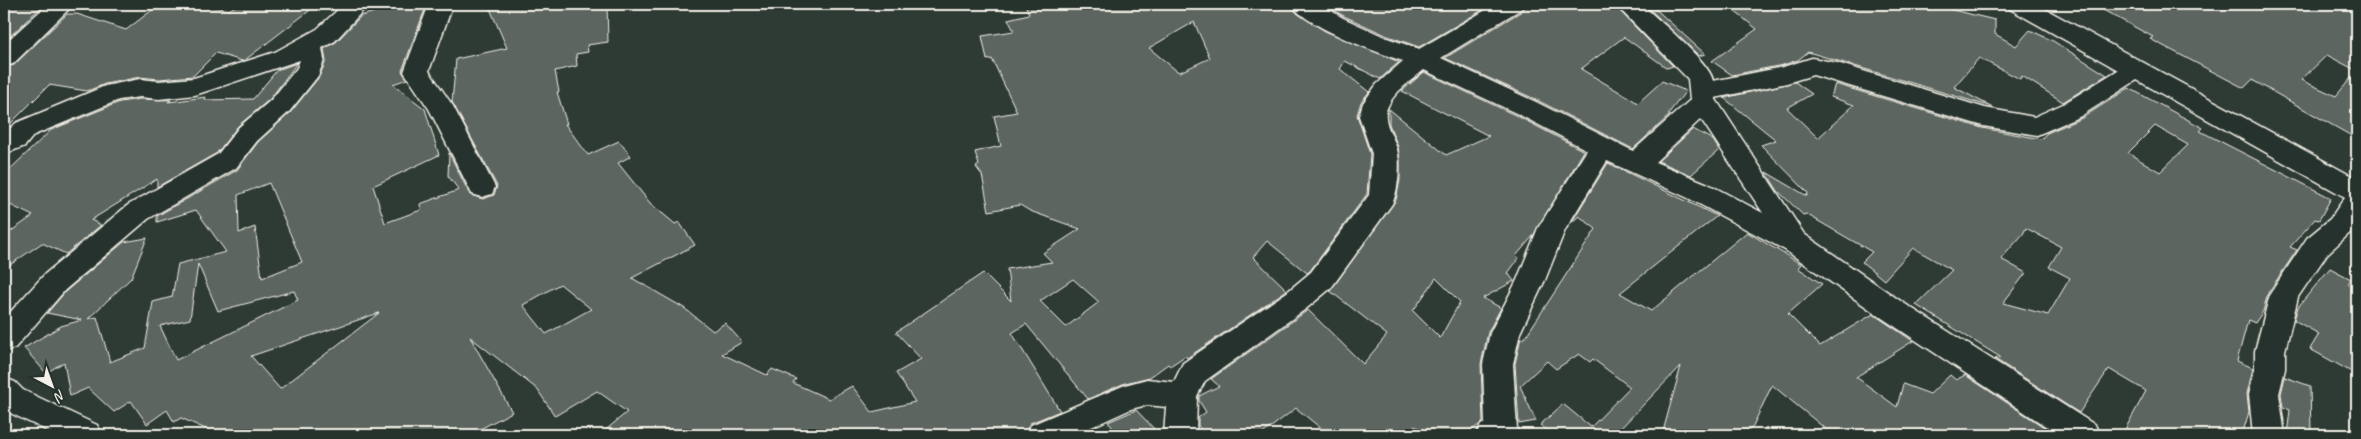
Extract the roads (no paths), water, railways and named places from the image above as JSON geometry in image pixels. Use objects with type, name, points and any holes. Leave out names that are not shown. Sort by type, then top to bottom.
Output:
[{"type":"street","points":[[4,58],[62,4]]},
{"type":"street","points":[[4,145],[16,139],[25,129],[114,92],[140,88],[159,90],[195,86],[284,58],[326,35],[357,4]]},
{"type":"street","points":[[441,4],[416,72],[440,106],[482,187]]},
{"type":"street","points":[[1303,4],[1335,24],[1378,44],[1421,59],[1528,108],[1635,164],[1698,191],[1795,242],[2072,432]]},
{"type":"street","points":[[1180,435],[1182,396],[1194,372],[1214,356],[1297,300],[1321,280],[1382,197],[1385,154],[1372,116],[1376,103],[1386,90],[1421,59],[1513,4]]},
{"type":"street","points":[[1627,4],[1685,59],[1700,77],[1702,97],[1795,242]]},
{"type":"street","points":[[2018,4],[2357,191]]},
{"type":"street","points":[[2054,6],[2357,176]]},
{"type":"street","points":[[4,339],[55,282],[138,212],[203,172],[227,161],[248,134],[280,106],[308,70],[312,60],[309,45]]},
{"type":"street","points":[[1635,164],[1702,97],[1787,75],[1812,66],[1828,69],[1984,117],[2014,124],[2037,126],[2072,110],[2136,69]]},
{"type":"street","points":[[1500,434],[1498,364],[1505,333],[1531,280],[1552,228],[1602,147]]},
{"type":"street","points":[[2269,435],[2264,394],[2270,369],[2270,351],[2284,294],[2317,246],[2340,226],[2357,201]]},
{"type":"street","points":[[4,391],[12,399],[86,435]]},
{"type":"street","points":[[1042,435],[1125,398],[1147,392],[1182,396]]}]
